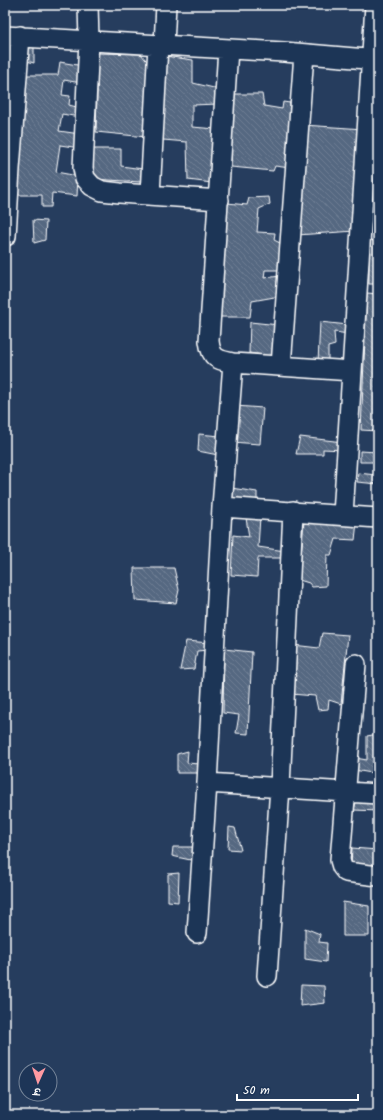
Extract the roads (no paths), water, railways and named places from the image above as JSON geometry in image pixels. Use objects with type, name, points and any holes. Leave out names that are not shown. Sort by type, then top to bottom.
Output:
[{"type":"street","points":[[88,5],[89,40],[83,168],[85,178],[92,186],[102,191],[218,200]]},
{"type":"street","points":[[150,195],[161,45],[166,5]]},
{"type":"street","points":[[344,515],[352,371],[375,60],[375,5]]},
{"type":"street","points":[[6,236],[10,168],[13,36],[304,54],[375,60]]},
{"type":"street","points":[[228,49],[210,350],[215,357],[222,361],[233,363],[352,371]]},
{"type":"street","points":[[281,366],[304,54]]},
{"type":"street","points":[[197,933],[222,507],[233,363]]},
{"type":"street","points":[[222,507],[378,518]]},
{"type":"street","points":[[267,976],[280,787],[293,511]]},
{"type":"street","points":[[356,664],[340,860],[342,867],[346,872],[378,876]]},
{"type":"street","points":[[207,783],[378,794]]}]
